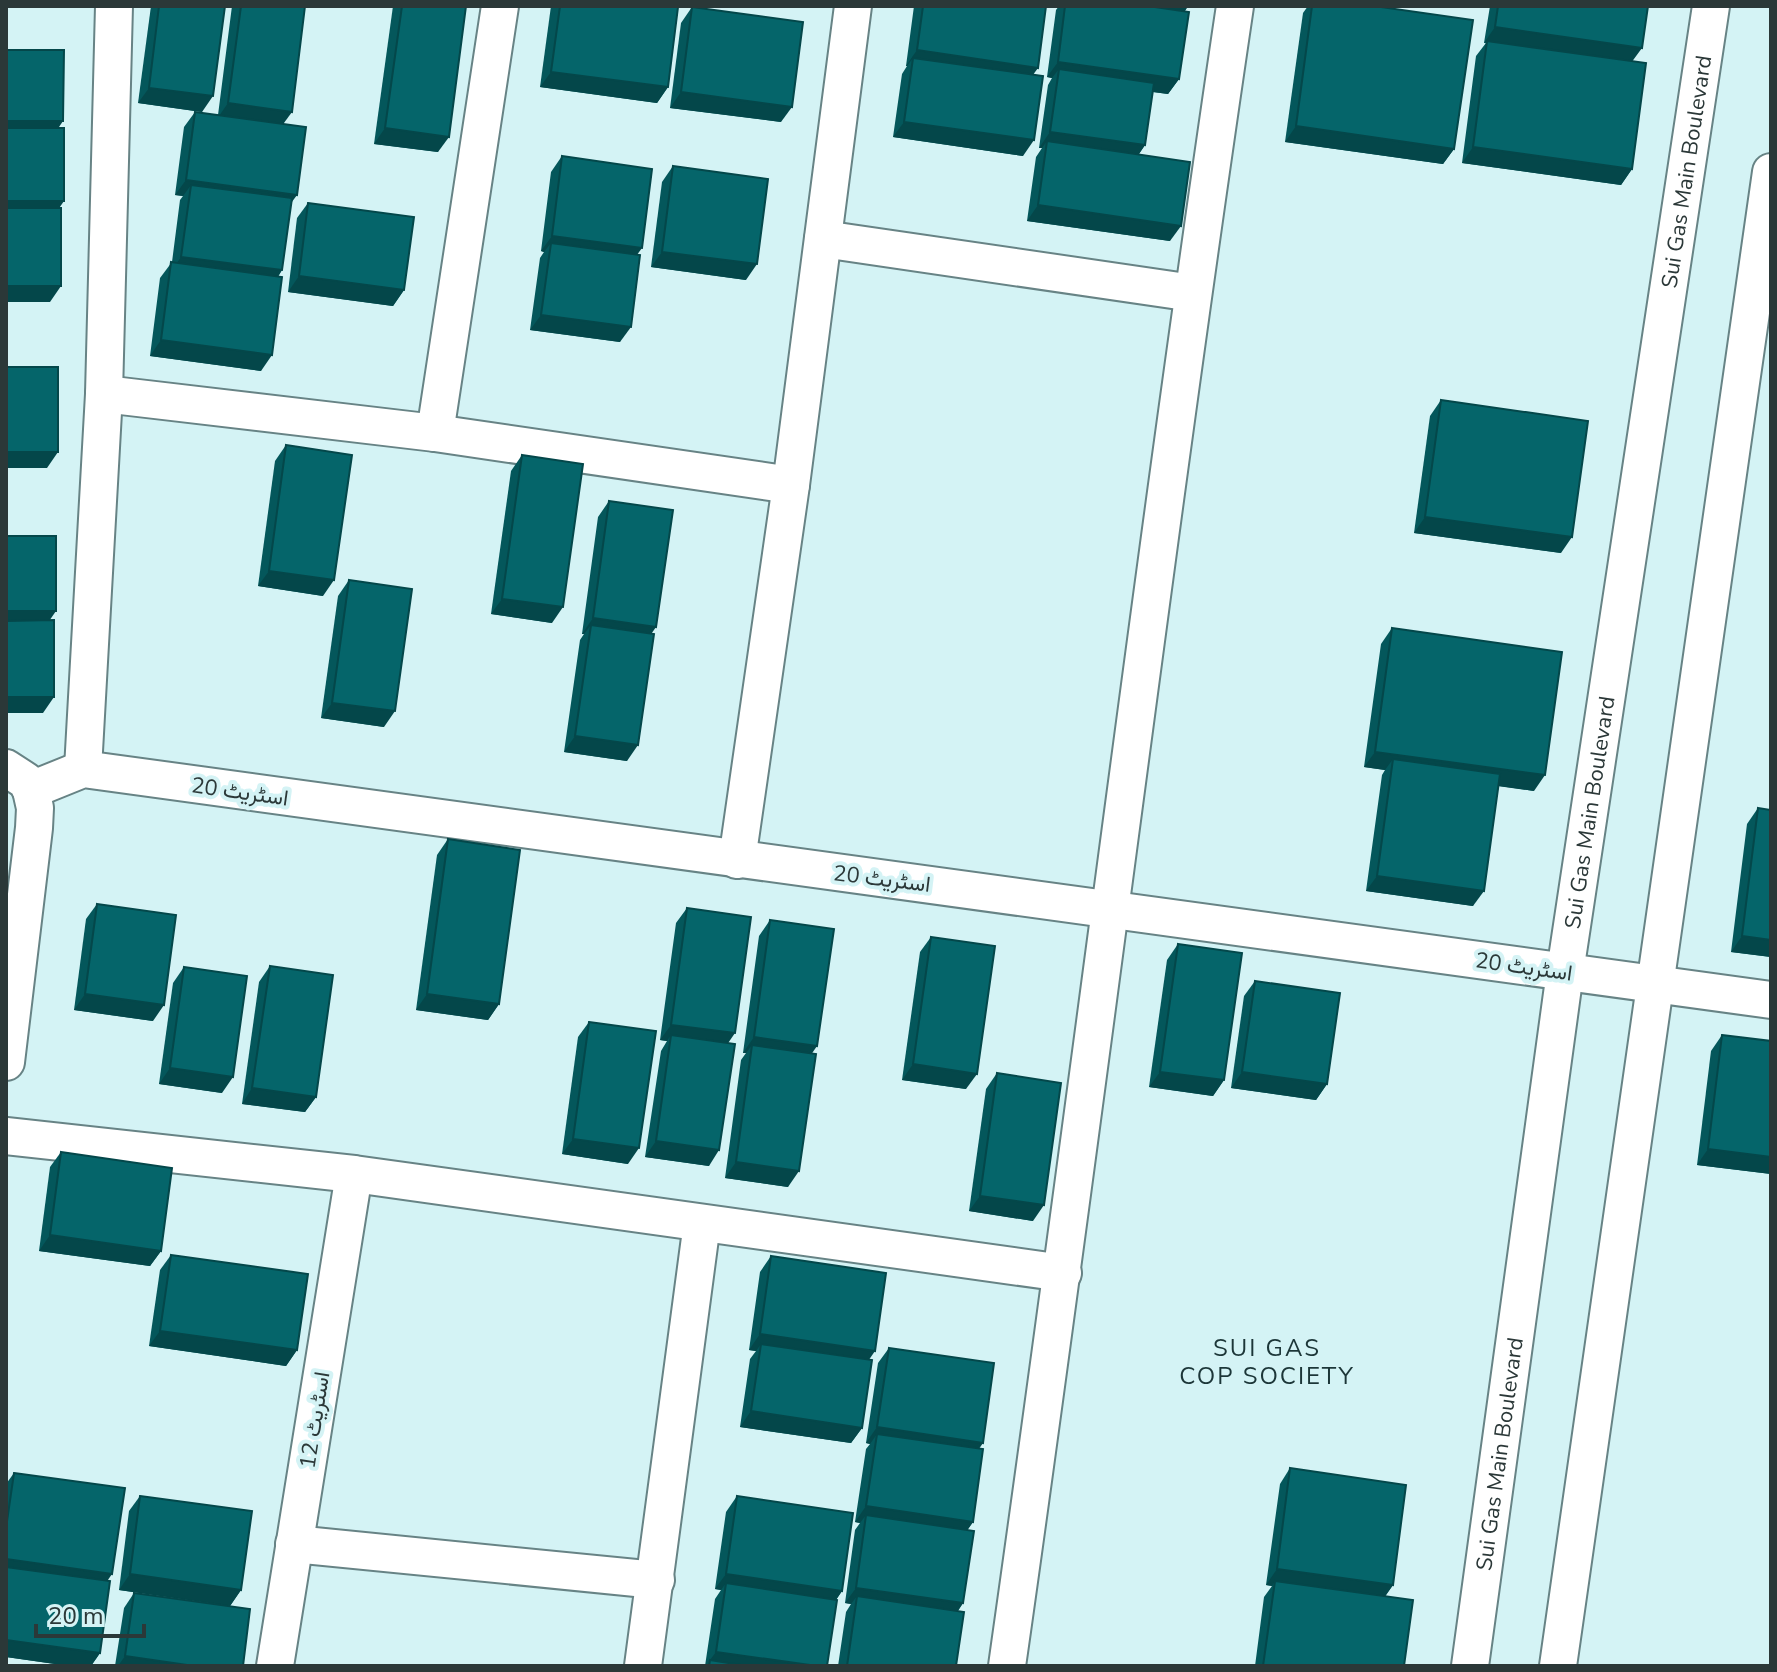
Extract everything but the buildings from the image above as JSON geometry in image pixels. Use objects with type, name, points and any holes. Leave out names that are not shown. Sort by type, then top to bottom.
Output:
[{"type":"street","points":[[83,769],[104,394],[114,6]]},
{"type":"street","points":[[435,433],[500,6]]},
{"type":"street","points":[[737,860],[791,485],[853,6]]},
{"type":"street","points":[[1007,1666],[1063,1273],[1193,293],[1235,6]]},
{"type":"street","name":"Sui Gas Main Boulevard","points":[[1470,1666],[1565,972],[1711,6]]},
{"type":"street","points":[[1558,1666],[1771,172]]},
{"type":"street","points":[[823,239],[1193,293]]},
{"type":"street","points":[[104,394],[435,433],[791,485]]},
{"type":"street","name":"اسٹریٹ 20","points":[[18,779],[83,769],[1771,1000]]},
{"type":"street","points":[[6,1062],[35,808],[18,779]]},
{"type":"street","points":[[6,1136],[354,1174],[1063,1273]]},
{"type":"street","name":"اسٹریٹ 12","points":[[275,1666],[354,1174]]},
{"type":"street","points":[[643,1666],[702,1223]]},
{"type":"street","points":[[294,1544],[656,1580]]},
{"type":"district","name":"SUI GAS COP SOCIETY","points":[[1267,1362]]}]
